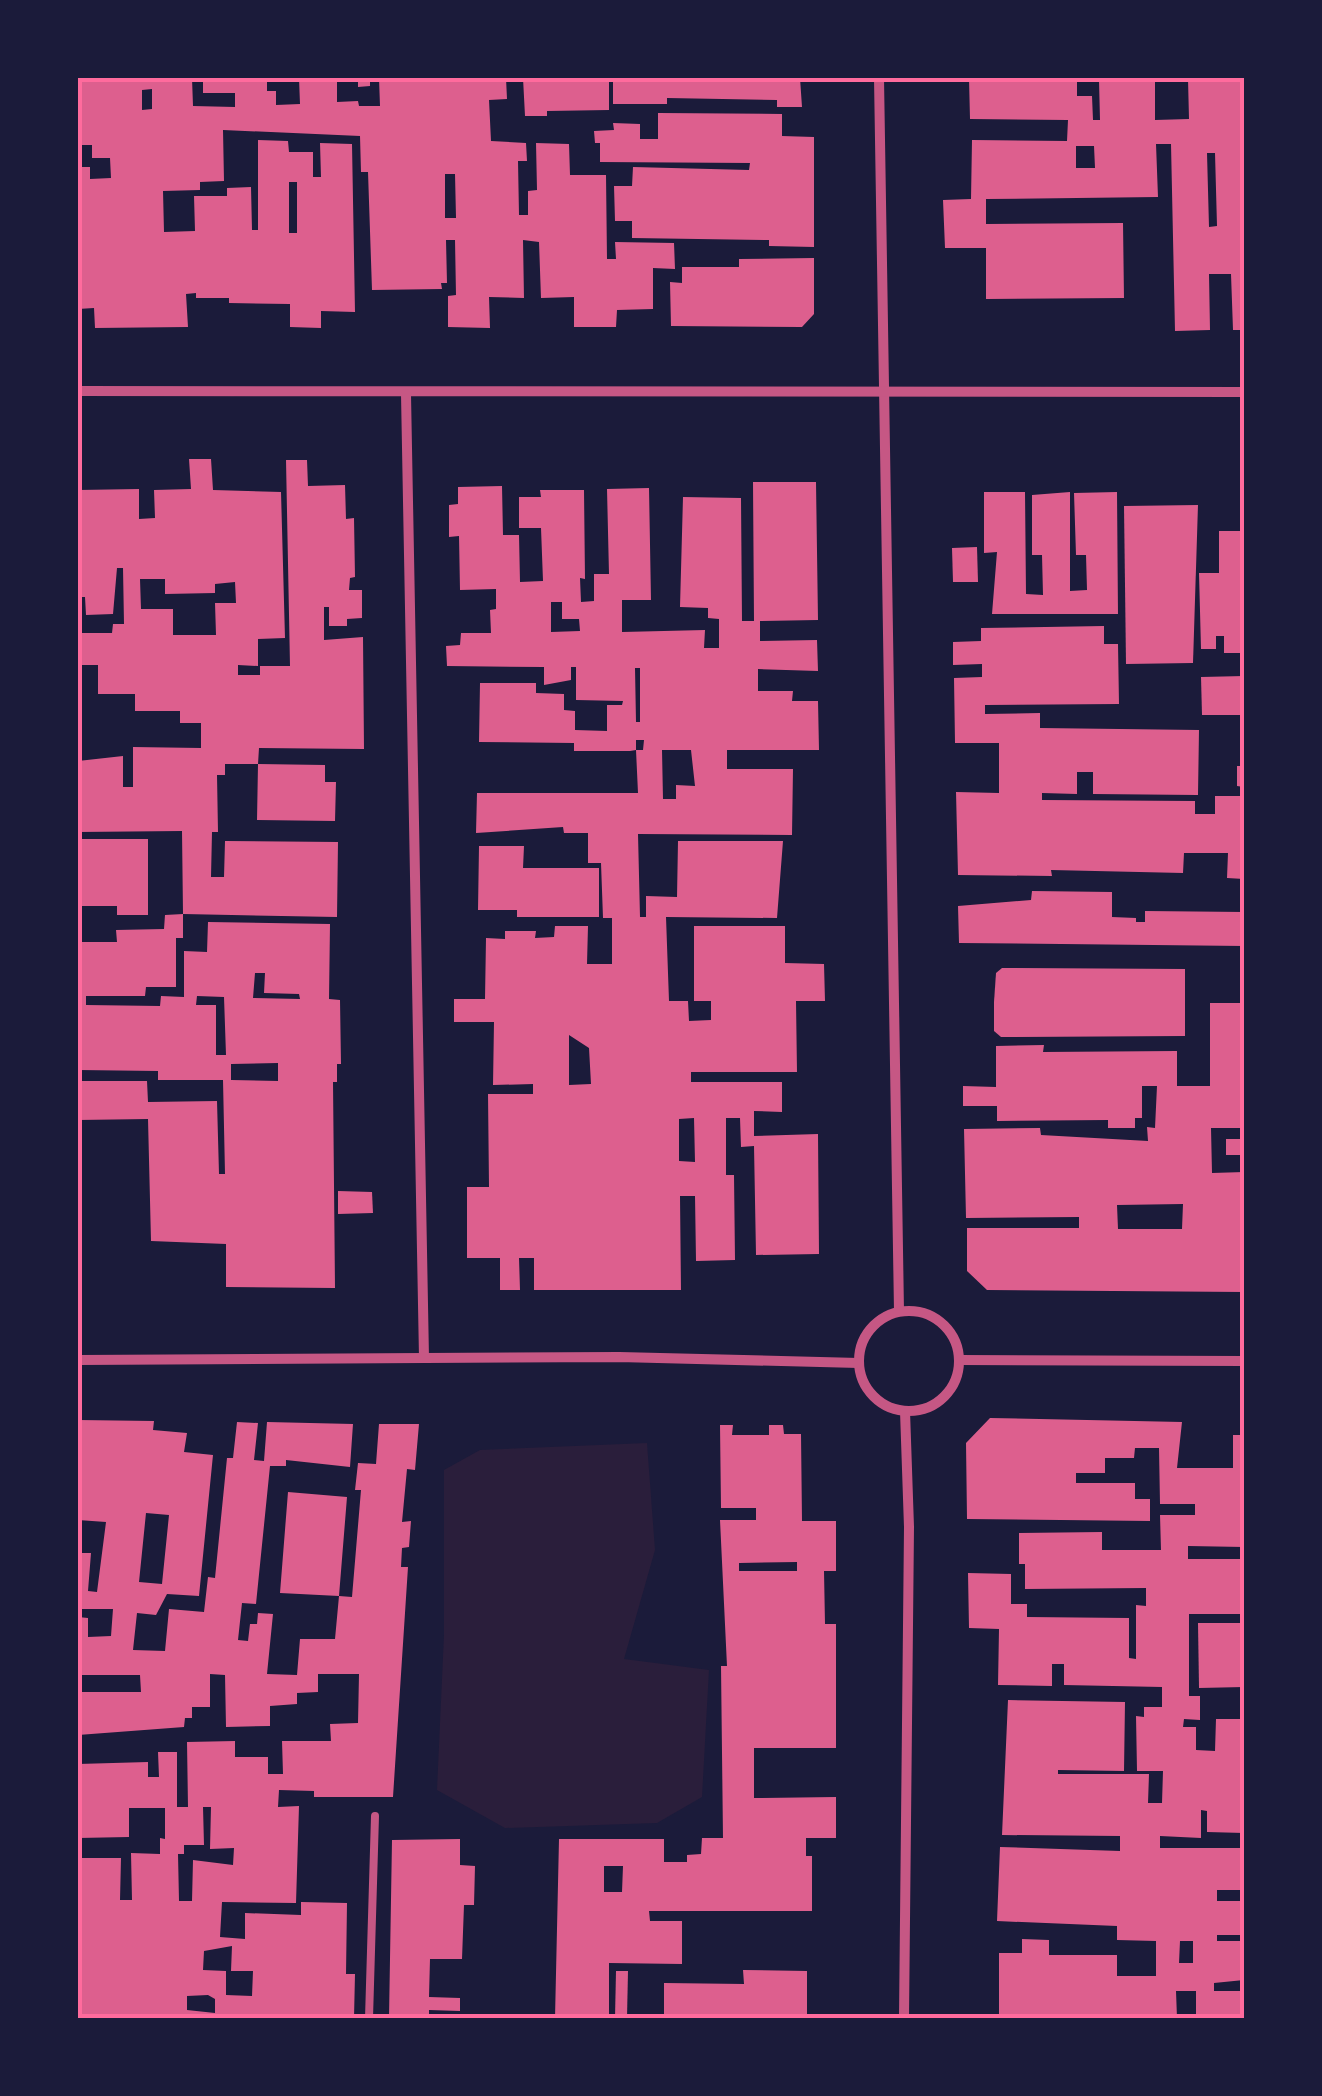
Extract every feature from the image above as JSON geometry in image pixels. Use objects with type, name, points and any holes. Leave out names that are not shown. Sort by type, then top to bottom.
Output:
[{"type":"street","points":[[879,78],[898,1311]]},
{"type":"street","points":[[78,391],[1244,392]]},
{"type":"street","points":[[406,394],[424,1358]]},
{"type":"street","points":[[898,1311],[929,1314],[941,1322],[957,1346],[959,1360],[952,1386],[943,1397],[918,1410],[905,1411],[872,1395],[858,1364],[872,1326],[898,1311]]},
{"type":"street","points":[[78,1360],[424,1358],[858,1364]]},
{"type":"street","points":[[959,1360],[1244,1361]]},
{"type":"street","points":[[904,2018],[909,1546],[905,1411]]},
{"type":"lane","points":[[369,2018],[375,1816]]},
{"type":"shaded area","points":[[647,1443],[655,1550],[624,1659],[709,1670],[702,1797],[657,1823],[505,1828],[437,1790],[444,1635],[444,1470],[480,1450]]},
{"type":"building","points":[[78,78],[192,78],[193,106],[235,107],[235,93],[203,93],[203,78],[267,78],[267,91],[276,91],[276,105],[300,104],[299,78],[337,78],[337,102],[380,106],[379,78],[506,78],[507,99],[489,100],[491,141],[526,143],[527,161],[518,161],[519,215],[528,215],[528,191],[537,190],[536,143],[569,144],[570,175],[606,175],[607,259],[616,259],[615,242],[674,243],[675,269],[653,268],[653,309],[617,310],[616,327],[574,327],[574,297],[541,298],[539,242],[523,240],[524,298],[489,297],[490,328],[448,327],[448,296],[456,295],[455,240],[446,240],[447,283],[441,283],[442,289],[372,290],[368,172],[361,172],[360,136],[223,130],[224,181],[200,182],[200,190],[163,191],[164,232],[195,231],[194,196],[227,196],[227,188],[251,187],[252,230],[258,230],[258,140],[288,141],[289,152],[313,152],[313,177],[321,177],[320,143],[352,144],[355,312],[321,311],[321,328],[290,327],[290,304],[229,303],[229,298],[196,298],[196,293],[186,294],[188,327],[95,328],[94,308],[78,309],[78,167],[90,167],[90,179],[111,178],[110,158],[92,158],[92,145],[78,145]],"holes":[[[152,89],[152,109],[142,110],[142,90]],[[445,174],[455,174],[456,218],[445,218]],[[289,182],[297,182],[297,233],[289,233]]]},
{"type":"building","points":[[358,78],[370,78],[370,86],[358,87]]},
{"type":"building","points":[[523,78],[609,78],[609,110],[547,111],[547,116],[525,116]]},
{"type":"building","points":[[613,78],[800,78],[802,107],[777,107],[777,100],[667,98],[667,104],[613,104]]},
{"type":"building","points":[[969,78],[1077,78],[1077,96],[1092,96],[1093,120],[1100,120],[1099,80],[1155,78],[1155,120],[1189,119],[1188,79],[1244,78],[1244,330],[1233,330],[1231,274],[1209,274],[1210,330],[1175,331],[1171,144],[1156,144],[1158,197],[986,199],[986,224],[1123,223],[1124,298],[986,299],[986,248],[945,248],[943,200],[971,199],[972,140],[1067,141],[1068,120],[970,119]],"holes":[[[1076,146],[1094,146],[1095,168],[1076,168]],[[1207,153],[1215,153],[1217,226],[1209,227]]]},
{"type":"building","points":[[658,113],[782,114],[782,136],[814,137],[814,247],[769,246],[769,240],[632,238],[632,221],[615,221],[614,186],[632,186],[633,167],[749,170],[750,163],[600,162],[600,143],[595,143],[594,131],[614,130],[613,123],[640,124],[640,139],[658,139]]},
{"type":"building","points":[[814,258],[814,314],[802,327],[671,326],[670,282],[682,283],[682,267],[739,267],[739,259]]},
{"type":"building","points":[[189,459],[211,459],[213,490],[281,492],[285,638],[258,639],[258,666],[238,665],[238,675],[260,675],[260,666],[290,666],[286,460],[307,460],[308,486],[345,485],[346,519],[354,518],[355,577],[350,578],[349,590],[362,590],[362,618],[347,619],[347,626],[329,626],[329,607],[324,607],[324,640],[363,637],[364,749],[259,748],[258,764],[225,764],[225,775],[217,775],[218,832],[212,832],[211,877],[224,877],[225,841],[338,842],[337,917],[183,914],[182,831],[78,832],[78,761],[123,756],[123,787],[133,787],[133,747],[201,748],[201,723],[180,723],[180,711],[135,711],[135,694],[98,694],[98,665],[78,665],[78,633],[112,633],[113,624],[124,624],[123,568],[117,568],[113,614],[86,615],[85,597],[81,597],[78,490],[139,489],[139,519],[155,518],[154,490],[191,489]],"holes":[[[140,579],[165,579],[165,594],[215,593],[215,584],[235,582],[236,603],[215,603],[216,635],[173,635],[173,609],[141,609]]]},
{"type":"building","points":[[753,482],[816,482],[818,620],[760,621],[760,641],[817,640],[818,671],[758,669],[758,691],[793,691],[792,701],[818,701],[819,750],[727,750],[727,769],[793,769],[792,835],[638,834],[640,917],[646,917],[646,896],[677,897],[678,841],[783,841],[777,918],[666,917],[669,1001],[688,1001],[689,1021],[711,1020],[711,1001],[694,1001],[694,926],[785,926],[785,963],[824,964],[825,1001],[796,1001],[797,1072],[691,1072],[691,1082],[782,1082],[782,1112],[754,1111],[754,1136],[818,1134],[819,1254],[756,1255],[754,1146],[741,1147],[740,1118],[726,1118],[726,1175],[734,1175],[735,1260],[696,1261],[695,1196],[680,1196],[681,1290],[534,1290],[534,1258],[519,1258],[520,1290],[500,1290],[500,1258],[467,1258],[467,1187],[489,1187],[488,1094],[533,1094],[533,1084],[493,1085],[494,1022],[454,1022],[454,999],[485,999],[486,938],[505,939],[505,931],[536,931],[535,938],[554,937],[555,926],[588,926],[587,964],[612,964],[612,918],[603,918],[601,863],[588,863],[588,833],[564,833],[563,827],[476,833],[477,793],[638,793],[636,750],[574,751],[574,743],[479,742],[480,683],[536,683],[536,693],[564,694],[564,710],[575,711],[575,730],[607,731],[607,705],[622,705],[623,701],[576,700],[576,667],[571,667],[571,680],[544,685],[544,667],[447,666],[446,646],[460,645],[461,633],[491,633],[490,610],[496,609],[496,589],[460,590],[459,536],[449,537],[449,505],[458,504],[458,487],[502,486],[503,535],[519,535],[520,582],[543,581],[541,528],[519,528],[519,497],[541,497],[540,490],[584,490],[585,579],[580,578],[581,602],[594,601],[594,574],[609,574],[607,489],[649,488],[651,600],[622,600],[622,632],[705,630],[704,648],[719,648],[719,619],[708,618],[708,608],[680,607],[683,497],[741,498],[742,621],[754,621]],"holes":[[[551,602],[562,602],[562,619],[579,619],[580,631],[551,632]],[[635,668],[640,668],[640,722],[636,722]],[[636,740],[644,740],[643,750],[636,750]],[[662,750],[691,750],[695,786],[676,785],[676,799],[663,799]],[[569,1035],[589,1048],[591,1084],[569,1085]],[[694,1118],[695,1162],[679,1161],[679,1119]]]},
{"type":"building","points":[[984,492],[1025,492],[1026,594],[1043,595],[1042,555],[1032,555],[1032,495],[1070,492],[1070,591],[1087,590],[1086,555],[1076,555],[1074,493],[1117,492],[1118,614],[992,614],[997,552],[984,553]]},
{"type":"building","points":[[1198,505],[1193,663],[1126,664],[1124,506]]},
{"type":"building","points":[[1219,531],[1244,531],[1244,670],[1240,670],[1240,653],[1224,653],[1224,636],[1216,636],[1216,649],[1201,649],[1199,573],[1219,573]]},
{"type":"building","points":[[977,547],[978,582],[953,582],[952,548]]},
{"type":"building","points":[[1104,626],[1104,644],[1118,644],[1119,704],[985,705],[985,714],[1040,713],[1040,728],[1199,730],[1198,795],[1093,794],[1093,772],[1077,772],[1077,794],[1042,793],[1042,800],[1195,801],[1195,814],[1215,814],[1215,796],[1244,796],[1244,879],[1227,878],[1228,853],[1184,853],[1183,873],[1051,870],[1052,876],[958,875],[956,792],[999,793],[999,743],[955,743],[954,678],[982,677],[982,664],[953,665],[953,642],[981,641],[981,628]]},
{"type":"building","points":[[1244,676],[1244,715],[1202,715],[1201,677]]},
{"type":"building","points":[[258,764],[325,765],[325,782],[336,782],[335,821],[257,820]]},
{"type":"building","points":[[1237,766],[1244,766],[1244,787],[1237,786]]},
{"type":"building","points":[[78,839],[148,839],[148,915],[117,915],[117,906],[78,906]]},
{"type":"building","points":[[479,846],[524,846],[523,868],[599,868],[599,917],[517,917],[517,910],[478,910]]},
{"type":"building","points":[[1032,891],[1112,892],[1112,917],[1136,918],[1136,922],[1145,922],[1145,911],[1244,912],[1244,946],[959,943],[958,906],[1031,900]]},
{"type":"building","points":[[183,914],[183,938],[176,938],[176,987],[146,987],[145,996],[86,996],[86,1005],[160,1006],[161,996],[184,997],[184,951],[207,952],[208,922],[330,924],[329,999],[340,1000],[341,1064],[337,1064],[337,1082],[333,1082],[335,1288],[226,1287],[226,1244],[151,1241],[148,1119],[78,1120],[78,1081],[147,1081],[148,1102],[217,1101],[219,1174],[225,1174],[223,1080],[158,1080],[158,1071],[78,1070],[78,942],[117,942],[116,930],[164,929],[165,915]],"holes":[[[255,973],[265,973],[264,993],[299,994],[300,999],[253,998]],[[197,996],[224,997],[226,1055],[216,1055],[216,1005],[196,1005]],[[278,1063],[278,1081],[231,1080],[231,1064]]]},
{"type":"building","points":[[1002,968],[1185,969],[1185,1036],[1001,1037],[994,1031],[994,1002],[996,973]]},
{"type":"building","points":[[1210,1003],[1244,1003],[1244,1128],[1211,1128],[1212,1173],[1244,1172],[1244,1292],[987,1290],[967,1271],[967,1228],[1079,1228],[1079,1217],[966,1218],[964,1129],[1040,1128],[1041,1135],[1148,1141],[1147,1127],[1155,1128],[1157,1086],[1142,1086],[1142,1118],[1135,1118],[1135,1128],[1108,1128],[1108,1120],[997,1121],[997,1106],[963,1106],[963,1086],[996,1087],[996,1046],[1044,1045],[1043,1052],[1177,1051],[1177,1086],[1210,1086]],"holes":[[[1183,1204],[1182,1229],[1118,1229],[1117,1205]]]},
{"type":"building","points":[[1226,1139],[1244,1139],[1244,1155],[1226,1155]]},
{"type":"building","points":[[338,1191],[372,1192],[373,1213],[338,1214]]},
{"type":"building","points":[[990,1418],[1182,1422],[1177,1468],[1233,1468],[1233,1435],[1244,1435],[1244,1547],[1188,1546],[1188,1559],[1244,1559],[1244,1614],[1189,1614],[1189,1696],[1200,1696],[1200,1720],[1184,1719],[1183,1727],[1196,1727],[1196,1750],[1215,1751],[1216,1719],[1244,1719],[1244,1833],[1207,1832],[1207,1811],[1201,1810],[1201,1838],[1160,1836],[1160,1848],[1244,1848],[1244,1890],[1217,1890],[1217,1901],[1244,1901],[1244,1935],[1217,1935],[1217,1941],[1244,1941],[1244,1980],[1214,1983],[1214,1991],[1244,1991],[1244,2018],[1196,2018],[1196,1991],[1176,1991],[1177,2018],[999,2018],[999,1953],[1022,1953],[1022,1939],[1049,1940],[1049,1955],[1117,1955],[1117,1976],[1156,1976],[1156,1941],[1117,1940],[1117,1926],[997,1921],[1000,1847],[1120,1851],[1120,1836],[1002,1835],[1008,1700],[1125,1702],[1124,1771],[1058,1770],[1058,1774],[1149,1774],[1148,1803],[1162,1803],[1163,1771],[1137,1771],[1136,1716],[1144,1717],[1144,1707],[1162,1707],[1162,1687],[1064,1685],[1064,1664],[1052,1664],[1052,1686],[998,1685],[999,1629],[969,1628],[968,1573],[1011,1574],[1011,1604],[1027,1604],[1027,1617],[1129,1618],[1129,1658],[1136,1659],[1136,1605],[1146,1606],[1146,1588],[1025,1589],[1025,1564],[1019,1564],[1019,1533],[1102,1532],[1102,1550],[1161,1550],[1160,1515],[1195,1515],[1195,1504],[1160,1504],[1159,1448],[1135,1448],[1134,1458],[1105,1458],[1105,1473],[1076,1473],[1076,1483],[1135,1483],[1135,1499],[1150,1499],[1150,1521],[967,1519],[966,1443]],"holes":[[[1180,1941],[1193,1941],[1193,1963],[1179,1963]]]},
{"type":"building","points":[[78,1420],[154,1421],[153,1430],[187,1433],[184,1452],[213,1455],[199,1596],[167,1594],[156,1615],[137,1613],[133,1650],[165,1651],[169,1609],[204,1612],[208,1577],[215,1578],[227,1458],[233,1458],[237,1422],[258,1423],[254,1460],[264,1461],[267,1422],[353,1424],[350,1467],[286,1460],[286,1466],[270,1466],[256,1604],[242,1603],[238,1640],[248,1641],[250,1624],[257,1624],[258,1613],[273,1614],[267,1674],[297,1675],[300,1639],[335,1639],[339,1596],[352,1597],[361,1490],[355,1490],[358,1463],[376,1464],[379,1424],[419,1424],[415,1470],[407,1469],[402,1522],[411,1521],[409,1547],[402,1548],[401,1567],[408,1567],[393,1797],[314,1797],[314,1791],[279,1790],[278,1807],[299,1806],[296,1903],[222,1902],[220,1937],[245,1939],[245,1913],[301,1915],[301,1902],[347,1903],[346,1974],[355,1974],[354,2018],[78,2018],[78,1858],[121,1858],[120,1900],[132,1900],[131,1853],[160,1854],[160,1838],[165,1839],[165,1808],[129,1808],[129,1837],[78,1838],[78,1764],[148,1762],[148,1777],[159,1777],[158,1752],[177,1752],[177,1807],[188,1807],[187,1742],[235,1741],[235,1757],[268,1757],[268,1774],[283,1774],[282,1741],[331,1741],[330,1724],[358,1723],[359,1674],[318,1674],[318,1692],[297,1693],[297,1704],[270,1706],[270,1726],[226,1727],[225,1675],[210,1674],[210,1707],[192,1707],[192,1718],[185,1718],[184,1727],[78,1735],[78,1692],[141,1692],[140,1675],[78,1675],[78,1617],[88,1618],[88,1637],[111,1636],[113,1609],[78,1609],[78,1553],[91,1553],[88,1591],[97,1592],[106,1522],[78,1520]],"holes":[[[146,1513],[169,1515],[162,1584],[139,1582]],[[203,1807],[211,1807],[210,1849],[234,1848],[233,1865],[193,1860],[192,1901],[179,1901],[178,1854],[184,1854],[184,1845],[204,1845]],[[232,1946],[231,1971],[253,1971],[252,1996],[226,1995],[226,1971],[203,1970],[204,1951]],[[208,1995],[215,1999],[215,2013],[187,2010],[187,1996]]]},
{"type":"building","points":[[720,1425],[733,1425],[732,1435],[769,1435],[769,1425],[783,1425],[784,1434],[801,1434],[802,1521],[836,1521],[836,1571],[824,1571],[825,1624],[836,1624],[836,1748],[754,1748],[754,1798],[836,1797],[836,1838],[806,1838],[806,1856],[812,1856],[812,1911],[649,1911],[650,1921],[682,1921],[682,1964],[609,1963],[609,2018],[555,2018],[559,1839],[664,1839],[664,1862],[687,1862],[687,1855],[701,1854],[702,1838],[723,1838],[721,1666],[727,1666],[720,1520],[756,1520],[756,1508],[721,1508]],"holes":[[[797,1562],[797,1571],[739,1571],[739,1563]],[[604,1866],[623,1866],[622,1892],[604,1892]]]},
{"type":"building","points":[[288,1492],[347,1497],[339,1596],[280,1593]]},
{"type":"building","points":[[1198,1623],[1244,1623],[1244,1687],[1199,1688]]},
{"type":"building","points":[[460,1839],[460,1865],[475,1866],[474,1905],[464,1905],[462,1959],[430,1959],[429,1997],[460,1998],[460,2011],[429,2010],[429,2018],[389,2018],[392,1840]]},
{"type":"building","points":[[743,1970],[807,1971],[807,2018],[664,2018],[664,1983],[744,1984]]},
{"type":"building","points":[[616,1971],[628,1971],[627,2018],[615,2018]]}]
